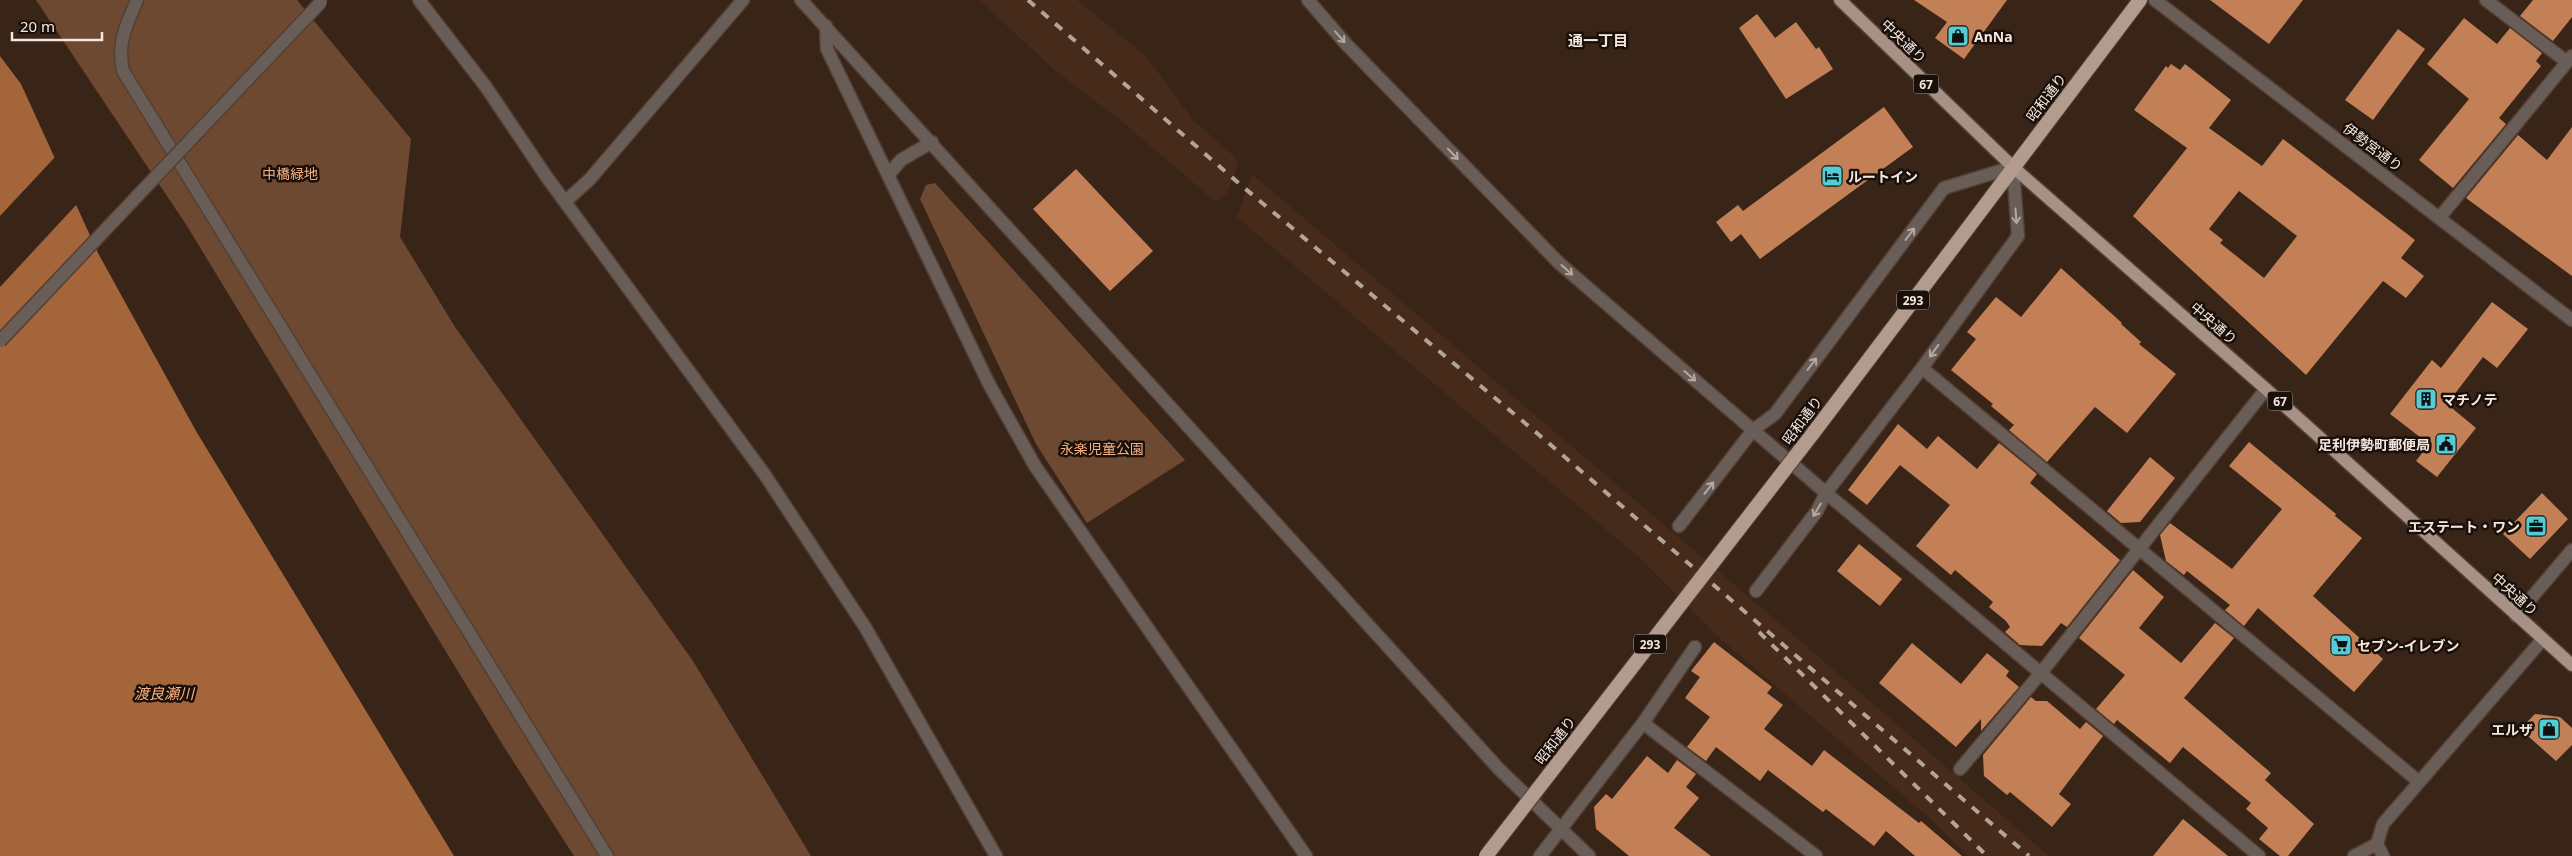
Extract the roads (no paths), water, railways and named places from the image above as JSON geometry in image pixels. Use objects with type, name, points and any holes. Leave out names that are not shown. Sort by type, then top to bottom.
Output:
[{"type":"highway","name":"昭和通り","points":[[1486,856],[1814,432],[2140,0]]},
{"type":"main road","name":"中央通り","points":[[1840,0],[2013,168],[2266,389],[2572,665]]},
{"type":"street","points":[[137,0],[122,37],[120,54],[123,71],[607,856]]},
{"type":"street","points":[[419,0],[486,87],[526,147],[765,475],[865,627],[996,856]]},
{"type":"street","points":[[566,201],[590,179],[743,0]]},
{"type":"street","points":[[801,0],[932,142],[1499,769],[1589,856]]},
{"type":"street","points":[[1308,0],[1348,45],[1558,263],[1826,493],[2258,856]]},
{"type":"street","name":"伊勢宮通り","points":[[2155,0],[2572,320]]},
{"type":"street","points":[[2440,217],[2569,59],[2486,0]]},
{"type":"street","points":[[0,340],[322,1]]},
{"type":"street","points":[[826,26],[827,49],[890,174],[989,384],[1035,466],[1306,856]]},
{"type":"street","points":[[890,174],[901,160],[932,142]]},
{"type":"street","points":[[1679,526],[1753,430],[1775,414],[1944,188],[2013,168],[2018,236],[1922,368],[1826,493],[1816,511],[1756,591]]},
{"type":"street","points":[[1922,368],[2418,781]]},
{"type":"street","points":[[1960,769],[2040,674],[2266,389]]},
{"type":"street","points":[[2516,616],[2572,550]]},
{"type":"street","points":[[2383,856],[2377,844],[2383,824],[2418,781],[2543,639]]},
{"type":"street","points":[[1540,856],[1643,723],[1695,647]]},
{"type":"street","points":[[1643,723],[1816,856]]},
{"type":"street","points":[[2354,856],[2377,844]]},
{"type":"water","name":"渡良瀬川","points":[[0,56],[21,84],[98,253],[196,431],[454,856],[0,856]]},
{"type":"railway","points":[[1028,0],[1242,186],[1538,434],[2029,856]]},
{"type":"railway","points":[[1759,632],[1987,856]]},
{"type":"place","name":"AnNa","points":[[1958,36]]},
{"type":"place","name":"ルートイン","points":[[1832,176]]},
{"type":"place","name":"マチノテ","points":[[2426,399]]},
{"type":"place","name":"足利伊勢町郵便局","points":[[2446,444]]},
{"type":"place","name":"エステート・ワン","points":[[2536,526]]},
{"type":"place","name":"セブン-イレブン","points":[[2341,645]]},
{"type":"place","name":"エルザ","points":[[2549,729]]},
{"type":"district","name":"通一丁目","points":[[1598,40]]},
{"type":"park label","name":"中橋緑地","points":[[290,173]]},
{"type":"park label","name":"永楽児童公園","points":[[1102,448]]}]
